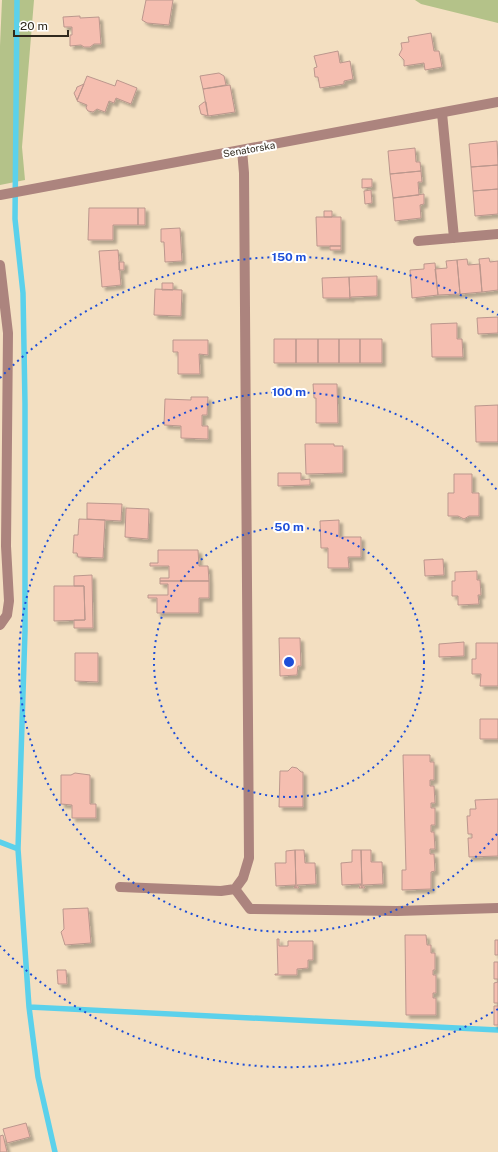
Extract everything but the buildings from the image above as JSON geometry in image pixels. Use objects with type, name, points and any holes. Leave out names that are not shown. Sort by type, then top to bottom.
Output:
[{"type":"street","name":"Senatorska","points":[[0,195],[498,102]]},
{"type":"street","points":[[442,113],[454,238]]},
{"type":"street","points":[[120,887],[221,891],[235,889],[243,878],[249,858],[244,172],[242,150]]},
{"type":"street","points":[[418,241],[498,234]]},
{"type":"street","points":[[0,265],[8,333],[6,546],[9,601],[7,615],[0,625]]},
{"type":"street","points":[[235,889],[250,909],[398,911],[498,908]]},
{"type":"green space","points":[[2,0],[34,0],[22,147],[25,180],[0,185],[0,46]]},
{"type":"green space","points":[[415,0],[498,0],[498,23],[421,4]]},
{"type":"waterway","points":[[17,0],[15,219],[23,293],[25,404],[25,631],[18,849],[29,1007],[38,1077],[55,1152]]},
{"type":"waterway","points":[[0,842],[18,849]]},
{"type":"waterway","points":[[29,1007],[498,1030]]}]
